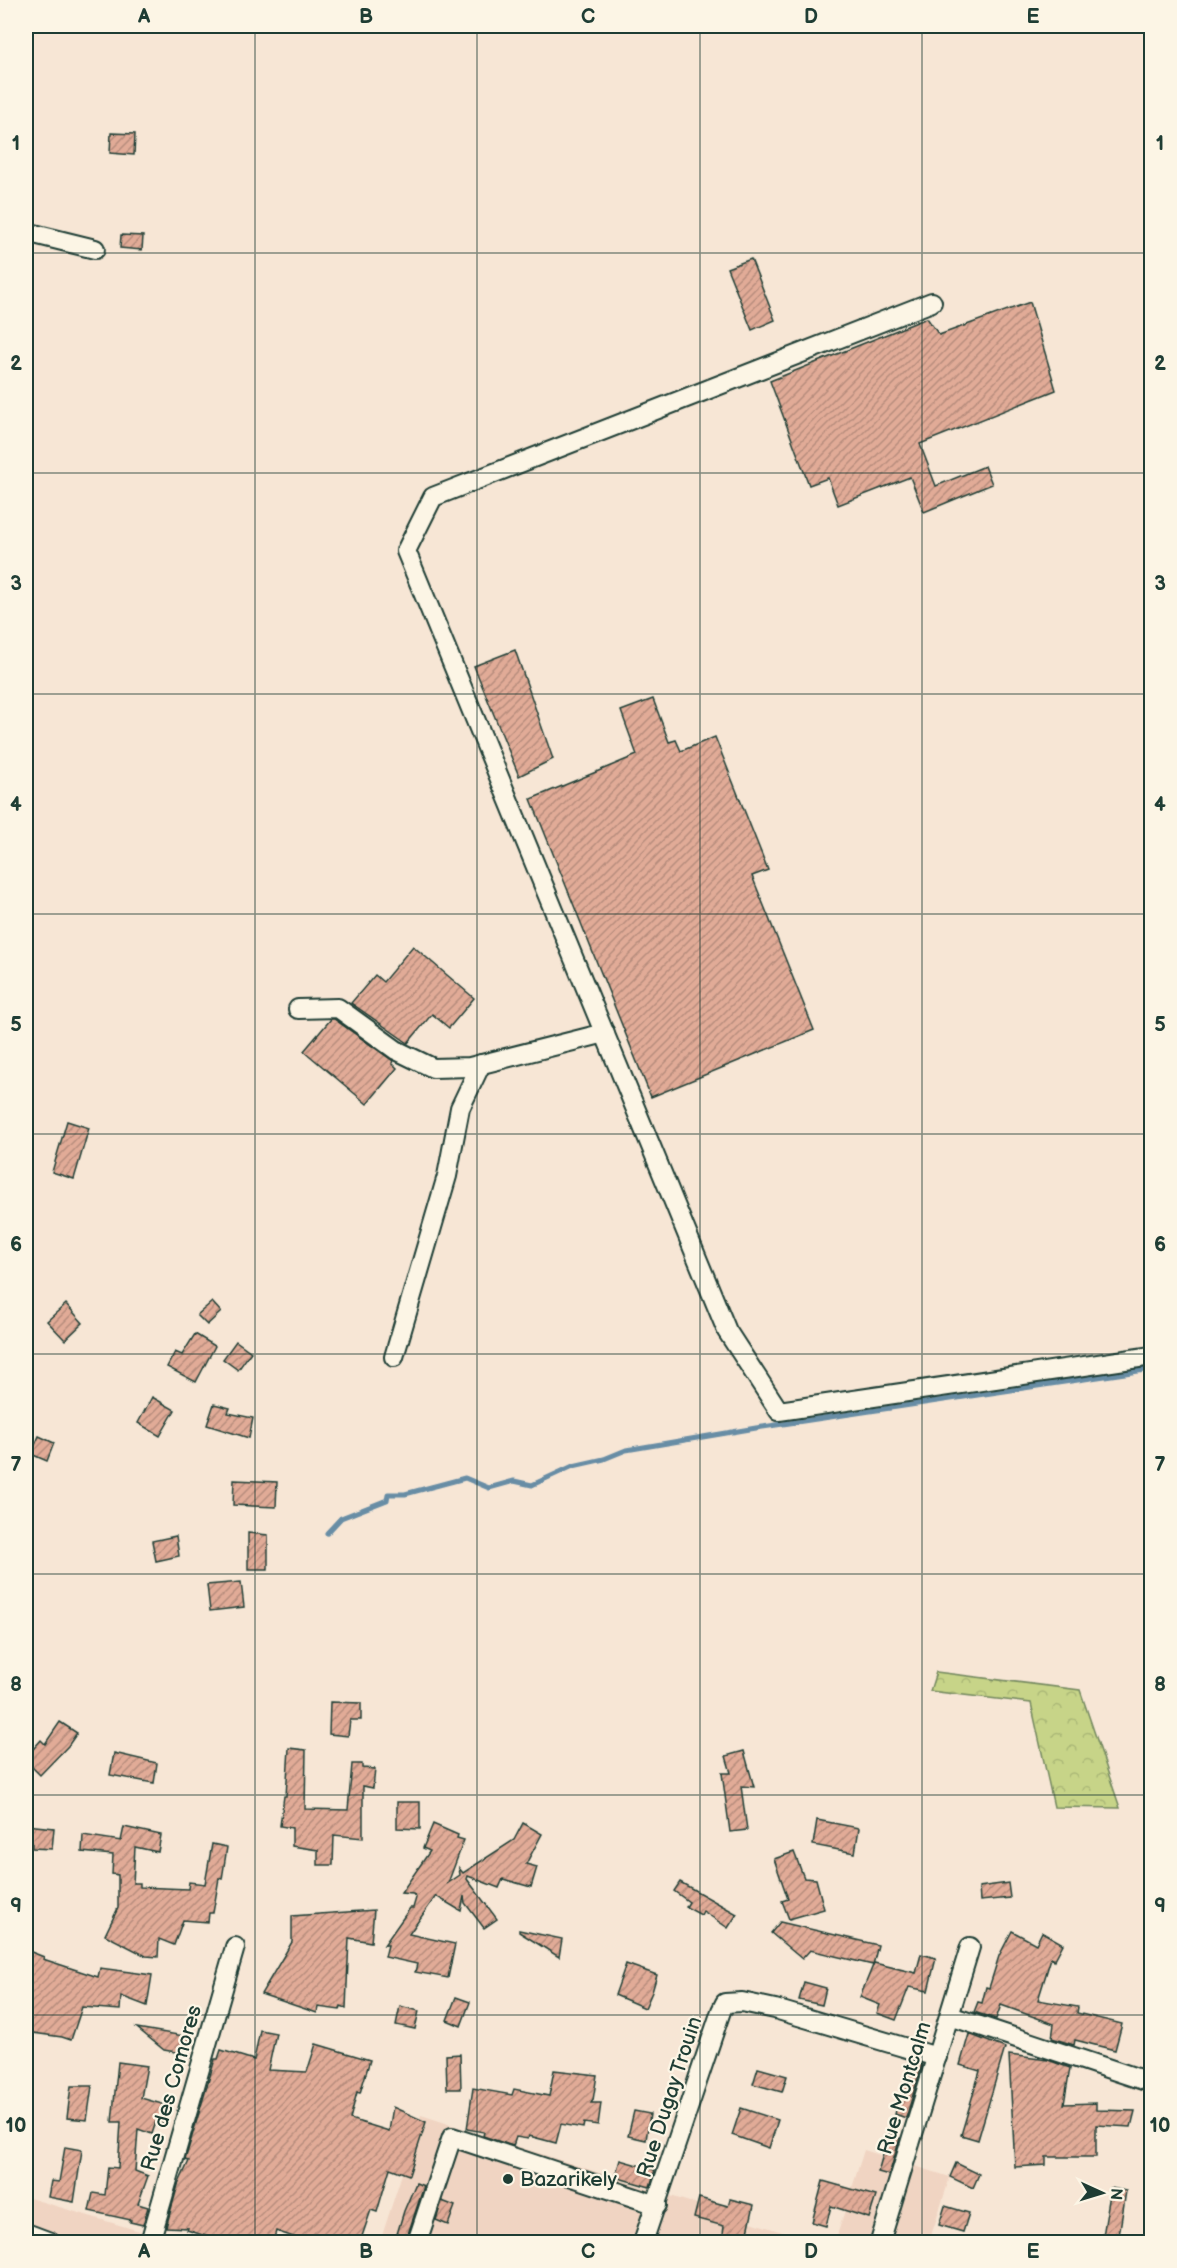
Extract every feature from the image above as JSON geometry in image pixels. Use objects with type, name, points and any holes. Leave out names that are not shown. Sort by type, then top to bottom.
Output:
[{"type":"street","points":[[26,232],[95,249]]},
{"type":"street","points":[[932,302],[433,497],[406,551],[727,1331],[779,1411],[1152,1356]]},
{"type":"street","points":[[298,1009],[338,1008],[396,1050],[433,1068],[470,1067],[605,1033]]},
{"type":"street","points":[[394,1357],[447,1176],[460,1108],[481,1064]]},
{"type":"street","name":"Rue des Comores","points":[[150,2242],[235,1947]]},
{"type":"street","name":"Rue Montcalm","points":[[880,2242],[970,1947]]},
{"type":"street","name":"Rue Dugay Trouin","points":[[646,2242],[645,2236],[725,2003],[742,2002],[775,2009],[937,2057]]},
{"type":"street","points":[[950,2016],[1152,2083]]},
{"type":"street","points":[[417,2242],[452,2137],[657,2205]]},
{"type":"street","points":[[26,2233],[50,2242]]},
{"type":"shaded area","name":"Bazarikely","points":[[421,2115],[813,2242],[380,2242]]},
{"type":"shaded area","points":[[864,2150],[950,2177],[929,2242],[835,2242]]},
{"type":"shaded area","points":[[26,2197],[176,2242],[26,2242]]},
{"type":"green space","points":[[936,1672],[1080,1690],[1120,1808],[1054,1807],[1031,1703],[930,1691]]},
{"type":"building","points":[[111,133],[135,134],[134,155],[110,153]]},
{"type":"building","points":[[121,235],[143,236],[142,250],[120,248]]},
{"type":"building","points":[[751,259],[775,320],[752,330],[727,268]]},
{"type":"building","points":[[1030,302],[1056,390],[920,444],[936,486],[985,466],[992,484],[924,512],[910,477],[838,505],[828,478],[809,485],[770,381],[927,318],[939,335]]},
{"type":"building","points":[[515,650],[553,759],[519,776],[474,666]]},
{"type":"building","points":[[653,699],[669,742],[676,740],[681,751],[715,737],[768,870],[752,876],[814,1030],[651,1097],[531,799],[637,755],[621,711]]},
{"type":"building","points":[[413,946],[474,998],[449,1028],[432,1014],[408,1043],[351,1003],[375,975],[383,982]]},
{"type":"building","points":[[331,1019],[393,1061],[392,1063],[397,1068],[367,1104],[304,1051]]},
{"type":"building","points":[[67,1121],[89,1128],[74,1179],[52,1172]]},
{"type":"building","points":[[212,1302],[221,1312],[207,1325],[197,1315]]},
{"type":"building","points":[[66,1304],[83,1323],[65,1340],[47,1321]]},
{"type":"building","points":[[195,1334],[215,1346],[196,1382],[167,1367],[175,1352],[182,1355]]},
{"type":"building","points":[[236,1341],[251,1352],[238,1370],[223,1359]]},
{"type":"building","points":[[152,1397],[175,1410],[160,1436],[138,1423]]},
{"type":"building","points":[[214,1404],[230,1408],[228,1413],[253,1418],[249,1438],[207,1425]]},
{"type":"building","points":[[39,1436],[54,1443],[47,1461],[31,1454]]},
{"type":"building","points":[[234,1480],[277,1482],[276,1507],[233,1505]]},
{"type":"building","points":[[248,1533],[268,1535],[268,1569],[248,1569]]},
{"type":"building","points":[[176,1536],[179,1556],[156,1561],[152,1541]]},
{"type":"building","points":[[241,1582],[244,1607],[210,1611],[207,1585]]},
{"type":"building","points":[[330,1702],[361,1703],[361,1720],[350,1720],[348,1736],[329,1734]]},
{"type":"building","points":[[60,1722],[77,1733],[68,1746],[40,1775],[26,1761],[26,1757],[41,1740],[45,1744]]},
{"type":"building","points":[[289,1748],[306,1750],[305,1809],[348,1810],[352,1764],[362,1764],[362,1768],[375,1769],[373,1788],[363,1786],[363,1838],[334,1835],[333,1865],[318,1865],[318,1850],[292,1846],[292,1828],[280,1826],[284,1796],[286,1796]]},
{"type":"building","points":[[744,1751],[754,1787],[741,1786],[747,1830],[730,1832],[722,1773],[731,1773],[726,1756]]},
{"type":"building","points":[[114,1753],[157,1763],[154,1783],[110,1775]]},
{"type":"building","points":[[397,1802],[420,1802],[420,1829],[397,1828]]},
{"type":"building","points":[[817,1820],[859,1828],[855,1853],[813,1845]]},
{"type":"building","points":[[523,1823],[542,1834],[526,1864],[537,1867],[531,1887],[503,1879],[499,1888],[468,1876],[467,1879],[497,1919],[484,1928],[465,1903],[464,1896],[461,1911],[436,1896],[409,1934],[455,1944],[448,1978],[415,1972],[417,1964],[385,1957],[388,1945],[384,1945],[410,1908],[413,1908],[416,1898],[413,1894],[401,1893],[430,1851],[423,1848],[433,1824],[464,1840],[448,1883],[460,1875],[459,1868],[463,1873],[514,1840]]},
{"type":"building","points":[[26,1825],[54,1828],[52,1849],[32,1848],[32,1842],[26,1843]]},
{"type":"building","points":[[124,1827],[161,1835],[158,1852],[135,1847],[133,1883],[140,1883],[140,1887],[188,1889],[189,1882],[205,1884],[212,1844],[227,1847],[222,1879],[219,1878],[213,1913],[209,1913],[208,1922],[183,1920],[174,1945],[159,1939],[158,1957],[146,1956],[105,1935],[118,1908],[118,1875],[112,1874],[113,1855],[82,1852],[83,1835],[121,1841]]},
{"type":"building","points":[[794,1852],[804,1878],[816,1879],[824,1909],[789,1919],[782,1901],[788,1899],[774,1859]]},
{"type":"building","points":[[680,1882],[737,1914],[728,1928],[703,1911],[701,1915],[686,1907],[689,1902],[674,1891]]},
{"type":"building","points":[[1008,1883],[1010,1898],[980,1901],[979,1887]]},
{"type":"building","points":[[374,1910],[371,1942],[349,1938],[346,2008],[341,2006],[340,2010],[318,2007],[317,2013],[261,1994],[292,1942],[292,1916]]},
{"type":"building","points":[[780,1922],[878,1945],[873,1965],[810,1950],[802,1959],[771,1933]]},
{"type":"building","points":[[519,1930],[562,1939],[559,1957],[519,1932]]},
{"type":"building","points":[[1012,1931],[1036,1944],[1042,1932],[1063,1944],[1054,1961],[1051,1958],[1038,2000],[1078,2007],[1077,2013],[1122,2024],[1115,2050],[1075,2040],[1074,2045],[1052,2038],[1054,2024],[1001,2005],[996,2019],[974,2012],[978,2002],[982,2003],[986,1987],[989,1988],[999,1956]]},
{"type":"building","points":[[26,1950],[44,1957],[43,1959],[98,1977],[100,1968],[152,1975],[147,2006],[121,1996],[120,2010],[82,2007],[71,2040],[26,2032]]},
{"type":"building","points":[[921,1954],[936,1958],[928,1991],[909,1987],[896,2020],[877,2013],[880,2005],[860,1997],[874,1963],[916,1973]]},
{"type":"building","points":[[626,1964],[657,1975],[645,2008],[615,1995]]},
{"type":"building","points":[[804,1982],[826,1988],[822,2005],[799,2000]]},
{"type":"building","points":[[456,1997],[470,2002],[461,2026],[447,2020]]},
{"type":"building","points":[[400,2006],[419,2011],[415,2029],[396,2025]]},
{"type":"building","points":[[137,2028],[190,2037],[187,2054],[164,2050]]},
{"type":"building","points":[[260,2030],[276,2033],[268,2070],[307,2072],[316,2044],[370,2060],[360,2093],[357,2092],[350,2119],[389,2131],[393,2107],[426,2122],[409,2175],[390,2168],[377,2212],[371,2210],[360,2242],[308,2242],[276,2231],[273,2242],[224,2242],[187,2230],[188,2228],[166,2227],[178,2185],[189,2161],[185,2160],[215,2059],[218,2059],[221,2050],[254,2060]]},
{"type":"building","points":[[969,2034],[1005,2048],[978,2140],[961,2135],[980,2071],[960,2065]]},
{"type":"building","points":[[460,2054],[461,2089],[447,2089],[446,2055]]},
{"type":"building","points":[[1009,2055],[1048,2060],[1070,2068],[1064,2104],[1096,2103],[1096,2110],[1135,2111],[1131,2127],[1096,2125],[1096,2157],[1046,2157],[1046,2165],[1015,2167]]},
{"type":"building","points":[[910,2061],[922,2065],[906,2118],[895,2114]]},
{"type":"building","points":[[118,2062],[147,2066],[141,2098],[169,2106],[164,2124],[156,2122],[152,2134],[138,2129],[135,2171],[148,2176],[138,2204],[148,2207],[143,2225],[130,2222],[131,2220],[89,2211],[93,2193],[105,2195],[108,2167],[118,2168],[121,2122],[112,2122]]},
{"type":"building","points":[[758,2068],[787,2076],[782,2092],[753,2084]]},
{"type":"building","points":[[554,2070],[597,2075],[591,2103],[601,2103],[598,2125],[584,2123],[583,2128],[561,2124],[556,2143],[529,2136],[528,2139],[516,2137],[513,2146],[483,2136],[484,2132],[467,2129],[473,2088],[512,2095],[514,2089],[549,2096]]},
{"type":"building","points":[[71,2086],[92,2086],[87,2120],[67,2118]]},
{"type":"building","points":[[741,2108],[778,2120],[769,2148],[732,2135]]},
{"type":"building","points":[[634,2111],[650,2114],[646,2140],[628,2136]]},
{"type":"building","points":[[889,2133],[900,2138],[889,2175],[878,2172]]},
{"type":"building","points":[[65,2147],[82,2150],[74,2202],[48,2197],[51,2181],[59,2182]]},
{"type":"building","points":[[620,2160],[655,2170],[650,2187],[615,2177]]},
{"type":"building","points":[[956,2163],[979,2174],[973,2188],[950,2177]]},
{"type":"building","points":[[823,2181],[876,2196],[869,2218],[831,2206],[826,2226],[812,2222]]},
{"type":"building","points":[[416,2183],[424,2186],[407,2237],[397,2234]]},
{"type":"building","points":[[1111,2188],[1126,2191],[1118,2242],[1102,2242]]},
{"type":"building","points":[[699,2198],[728,2206],[730,2199],[754,2205],[747,2236],[743,2235],[741,2242],[722,2242],[724,2226],[694,2218]]},
{"type":"building","points":[[442,2201],[455,2206],[448,2225],[436,2220]]},
{"type":"building","points":[[945,2206],[969,2213],[963,2232],[939,2225]]},
{"type":"waterway","points":[[327,1533],[341,1518],[387,1500],[388,1494],[405,1494],[465,1478],[489,1488],[514,1481],[532,1485],[573,1466],[604,1459],[626,1450],[756,1428],[1152,1369]]},
{"type":"place","name":"Bazarikely","points":[[508,2179]]}]
